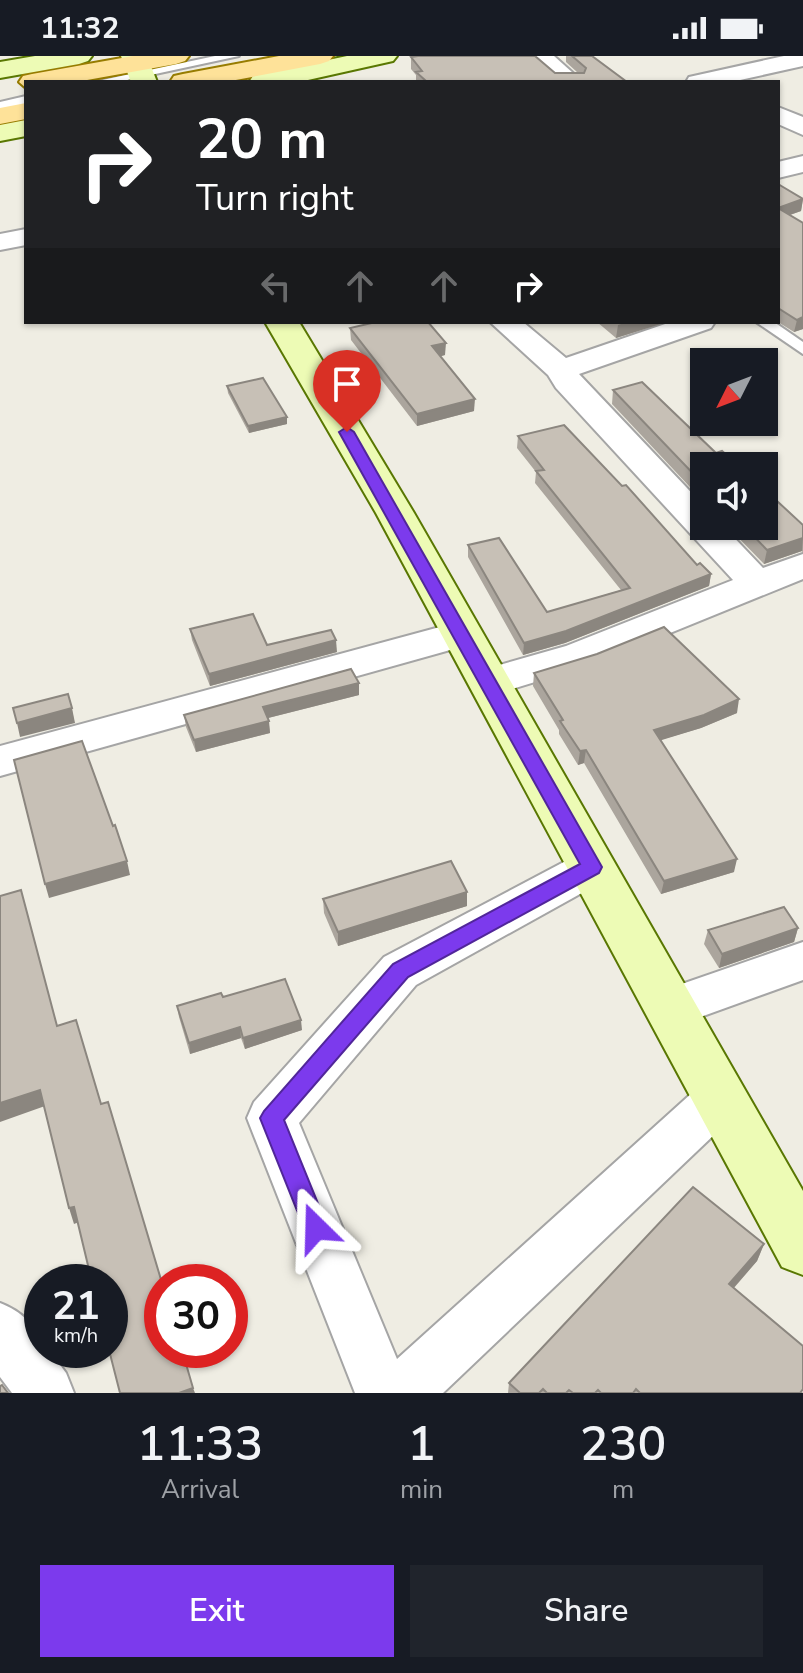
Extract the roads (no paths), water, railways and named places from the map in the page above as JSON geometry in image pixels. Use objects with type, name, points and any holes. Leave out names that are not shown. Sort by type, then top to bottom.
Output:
[{"type":"main road","points":[[46,80],[139,69],[176,56]]},
{"type":"main road","points":[[194,80],[320,56]]},
{"type":"main road","points":[[0,88],[24,83]]},
{"type":"main road","points":[[0,116],[24,111]]},
{"type":"street","points":[[0,70],[79,56]]},
{"type":"street","points":[[271,80],[384,56]]},
{"type":"street","points":[[540,56],[569,80]]},
{"type":"street","points":[[712,80],[803,59]]},
{"type":"street","points":[[780,115],[803,127]]},
{"type":"street","points":[[0,133],[24,128]]},
{"type":"street","points":[[780,170],[803,164]]},
{"type":"street","points":[[0,242],[24,237]]},
{"type":"street","points":[[286,324],[803,1247]]},
{"type":"street","points":[[507,324],[561,370],[567,381],[759,586]]},
{"type":"street","points":[[561,370],[694,324]]},
{"type":"street","points":[[489,682],[580,655],[803,566]]},
{"type":"street","points":[[0,761],[462,634]]},
{"type":"street","points":[[383,1393],[272,1118],[400,971],[592,867]]},
{"type":"street","points":[[670,1008],[803,961]]},
{"type":"street","points":[[402,1393],[720,1098]]},
{"type":"street","points":[[0,1330],[46,1393]]},
{"type":"lane","points":[[105,80],[139,69],[233,56]]},
{"type":"lane","points":[[0,95],[24,91]]},
{"type":"lane","points":[[0,106],[24,100]]},
{"type":"lane","points":[[767,324],[803,349]]}]
